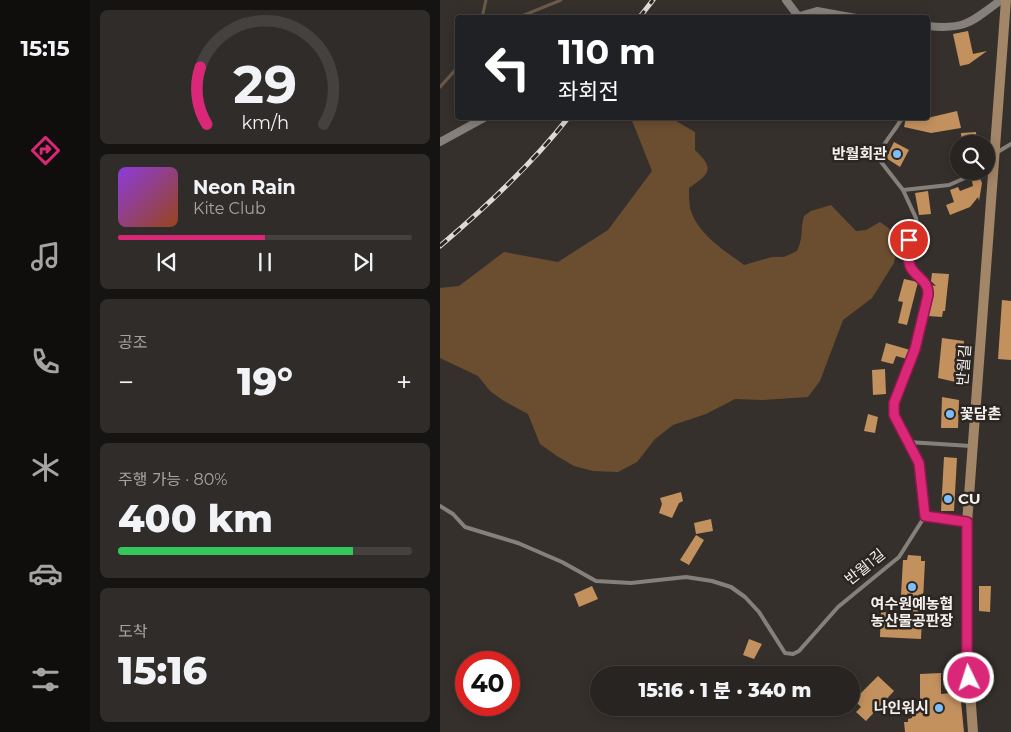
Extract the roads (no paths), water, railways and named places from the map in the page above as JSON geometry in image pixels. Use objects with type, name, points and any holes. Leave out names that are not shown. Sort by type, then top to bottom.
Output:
[{"type":"street","points":[[786,0],[795,15]]},
{"type":"street","points":[[930,26],[950,28],[965,24],[1001,0]]},
{"type":"street","name":"반월길","points":[[994,135],[1006,0]]},
{"type":"street","points":[[803,15],[817,11],[839,15]]},
{"type":"street","points":[[440,142],[480,120]]},
{"type":"street","name":"반월길","points":[[973,732],[967,650],[967,522],[991,180]]},
{"type":"lane","points":[[901,120],[878,158],[903,190],[917,222],[907,248],[911,268],[924,281],[928,290],[915,349],[894,409],[894,415],[919,463],[925,516],[967,522]]},
{"type":"lane","points":[[995,159],[1011,144]]},
{"type":"lane","points":[[903,190],[949,185],[961,180]]},
{"type":"lane","points":[[908,442],[973,446]]},
{"type":"lane","name":"반월1길","points":[[440,506],[453,514],[466,527],[518,543],[562,562],[596,582],[631,583],[686,577],[712,581],[731,587],[745,597],[759,612],[785,653],[790,654],[799,651],[838,607],[899,557],[925,516]]},
{"type":"waterway","points":[[483,15],[486,0]]},
{"type":"waterway","points":[[524,15],[561,0]]},
{"type":"waterway","points":[[440,87],[455,70]]},
{"type":"railway","points":[[641,15],[653,0]]},
{"type":"railway","points":[[440,246],[507,185],[566,120]]},
{"type":"place","name":"반월회관","points":[[897,154]]},
{"type":"place","name":"꽃담촌","points":[[950,414]]},
{"type":"place","name":"CU","points":[[948,499]]},
{"type":"place","name":"여수원예농협 농산물공판장","points":[[912,587]]},
{"type":"place","name":"나인워시","points":[[939,708]]}]
